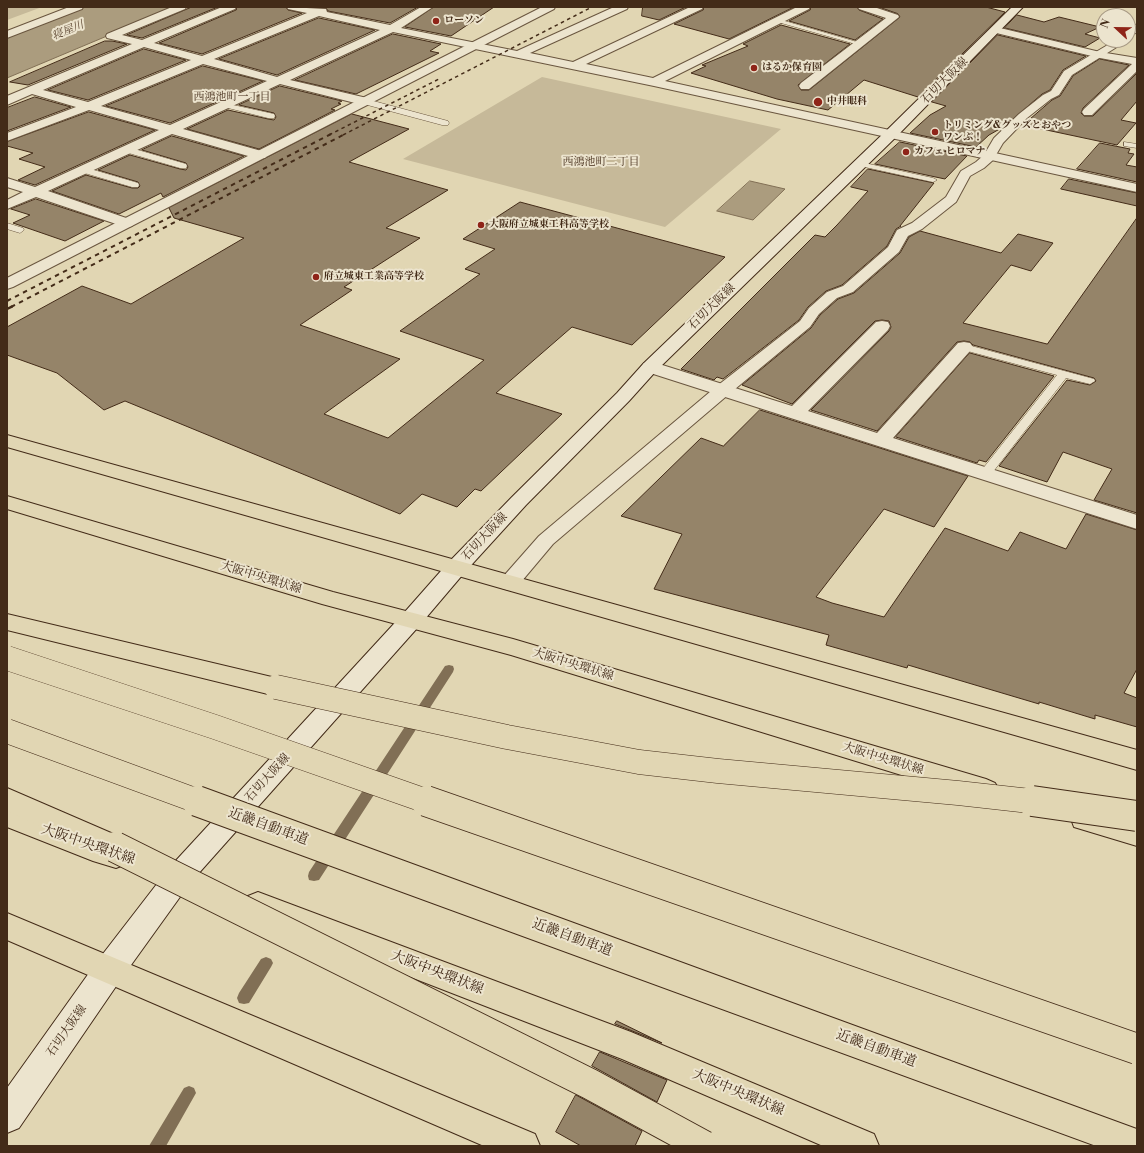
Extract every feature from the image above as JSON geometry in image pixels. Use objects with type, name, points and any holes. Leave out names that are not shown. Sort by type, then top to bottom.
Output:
[{"type":"main road","points":[[7,441],[1137,760]]},
{"type":"main road","name":"大阪中央環状線","points":[[7,502],[330,598],[513,647],[1137,835]]},
{"type":"main road","points":[[7,622],[276,687],[558,747],[655,764],[754,776],[976,793],[1137,816]]},
{"type":"main road","points":[[7,658],[216,727],[1137,1049]]},
{"type":"main road","name":"近畿自動車道","points":[[7,731],[1137,1145]]},
{"type":"main road","points":[[7,799],[122,850],[590,1084],[704,1146]]},
{"type":"main road","name":"大阪中央環状線","points":[[7,815],[93,849],[180,875],[631,1047],[862,1146]]},
{"type":"main road","points":[[7,926],[523,1146]]},
{"type":"street","points":[[7,34],[78,7]]},
{"type":"street","points":[[181,7],[111,36],[280,81],[363,101]]},
{"type":"street","points":[[7,101],[231,7]]},
{"type":"street","points":[[292,7],[654,82],[989,157],[1137,188]]},
{"type":"street","points":[[7,137],[87,107],[319,13],[330,7]]},
{"type":"street","points":[[7,205],[393,28],[428,7]]},
{"type":"street","points":[[7,284],[363,101],[550,7]]},
{"type":"street","points":[[519,54],[622,7]]},
{"type":"street","points":[[576,66],[698,7]]},
{"type":"street","points":[[654,82],[776,20],[805,7]]},
{"type":"street","points":[[805,86],[894,17],[863,7]]},
{"type":"street","name":"石切大阪線","points":[[7,1116],[110,970],[180,875],[411,620],[456,568],[519,501],[623,398],[650,367],[891,134],[1018,7]]},
{"type":"street","points":[[996,30],[1100,55],[1137,61]]},
{"type":"street","points":[[509,583],[546,540],[723,390],[805,324],[814,311],[832,295],[848,289],[894,249],[902,233],[917,226],[951,199],[965,174],[980,165],[989,157],[998,141],[1023,116],[1047,97],[1055,93],[1068,73],[1111,48]]},
{"type":"street","points":[[1088,112],[1137,65]]},
{"type":"street","points":[[31,90],[87,107],[260,154]]},
{"type":"street","points":[[7,182],[127,223]]},
{"type":"street","points":[[795,413],[882,326]]},
{"type":"street","points":[[881,440],[964,347]]},
{"type":"street","points":[[650,367],[1137,522]]},
{"type":"lane","points":[[776,20],[861,44]]},
{"type":"lane","points":[[363,101],[445,123]]},
{"type":"lane","points":[[227,105],[272,116]]},
{"type":"lane","points":[[1127,144],[1137,146]]},
{"type":"lane","points":[[128,150],[183,166]]},
{"type":"lane","points":[[860,164],[933,180]]},
{"type":"lane","points":[[84,170],[135,185]]},
{"type":"lane","points":[[7,226],[20,230]]},
{"type":"lane","points":[[964,347],[1090,380]]},
{"type":"lane","points":[[985,474],[1064,373]]},
{"type":"shaded area","points":[[7,7],[42,7],[7,20]]},
{"type":"shaded area","points":[[542,77],[781,129],[665,227],[403,159]]},
{"type":"water","name":"寝屋川","points":[[85,7],[176,7],[7,78],[7,37]]},
{"type":"water","points":[[750,181],[785,189],[753,220],[717,211]]},
{"type":"building","points":[[192,7],[218,7],[142,38],[127,35]]},
{"type":"building","points":[[237,7],[286,7],[288,10],[302,13],[202,54],[159,43],[236,10]]},
{"type":"building","points":[[316,7],[418,7],[390,23],[328,11],[326,8]]},
{"type":"building","points":[[434,7],[494,7],[451,36],[405,27]]},
{"type":"building","points":[[643,7],[686,7],[659,20],[642,16]]},
{"type":"building","points":[[704,7],[794,7],[729,39],[674,24],[703,10]]},
{"type":"building","points":[[811,7],[857,7],[859,10],[883,19],[855,40],[789,21],[810,10]]},
{"type":"building","points":[[879,7],[986,7],[1005,12],[918,97],[864,80],[828,110],[777,99],[691,73],[706,66],[702,65],[748,46],[743,44],[781,25],[850,44],[798,85],[801,90],[809,90],[900,17],[898,14]]},
{"type":"building","points":[[1017,15],[1044,22],[1059,17],[1096,26],[1096,29],[1085,34],[1096,37],[1096,40],[1085,47],[1005,28]]},
{"type":"building","points":[[319,18],[375,30],[277,75],[219,59]]},
{"type":"building","points":[[393,34],[441,44],[430,51],[439,53],[356,94],[295,80]]},
{"type":"building","points":[[998,35],[1086,56],[1063,70],[1050,90],[1042,94],[1005,126],[989,135],[976,147],[910,133],[930,115],[946,106],[932,102]]},
{"type":"building","points":[[105,41],[127,44],[28,85],[10,82]]},
{"type":"building","points":[[144,49],[186,60],[88,100],[48,90]]},
{"type":"building","points":[[1100,59],[1129,65],[1083,108],[1081,113],[1084,116],[1093,116],[1137,73],[1137,101],[1121,120],[1136,123],[1117,145],[1023,125],[1052,100],[1060,96],[1073,76]]},
{"type":"building","points":[[203,66],[263,81],[170,123],[106,106]]},
{"type":"building","points":[[280,86],[342,101],[338,103],[341,104],[331,109],[335,110],[259,149],[187,129],[228,110],[274,120],[276,117],[274,113],[239,105]]},
{"type":"building","points":[[35,97],[71,107],[7,131],[7,108]]},
{"type":"building","points":[[89,112],[155,130],[35,185],[18,180],[45,167],[19,159],[33,153],[7,146],[7,142]]},
{"type":"building","points":[[352,114],[409,129],[349,162],[448,190],[386,228],[420,238],[344,287],[352,290],[300,325],[400,359],[324,414],[388,438],[484,360],[400,331],[480,274],[465,269],[495,249],[463,239],[520,202],[725,257],[632,345],[572,327],[496,393],[562,414],[481,491],[475,489],[457,507],[422,494],[400,514],[125,401],[104,410],[57,373],[7,355],[7,327],[82,286],[131,304],[244,238],[174,218],[169,208]]},
{"type":"building","points":[[172,136],[244,156],[163,197],[161,193],[119,214],[52,191],[86,175],[132,188],[138,188],[140,186],[138,182],[98,170],[130,155],[186,170],[188,167],[186,163],[142,150]]},
{"type":"building","points":[[900,142],[967,156],[945,179],[875,164]]},
{"type":"building","points":[[1100,143],[1130,149],[1128,153],[1134,154],[1126,165],[1137,167],[1137,182],[1077,169]]},
{"type":"building","points":[[868,169],[934,183],[901,226],[896,229],[887,246],[842,285],[826,291],[808,307],[799,320],[723,379],[717,377],[714,380],[681,369],[815,235],[825,237],[837,225],[868,191],[851,187]]},
{"type":"building","points":[[1069,179],[1137,193],[1137,206],[1061,189]]},
{"type":"building","points":[[36,199],[104,221],[65,241],[13,223],[30,215],[11,209]]},
{"type":"building","points":[[1137,218],[1137,513],[1094,500],[1112,469],[1063,452],[1047,482],[999,466],[1067,380],[1090,385],[1096,381],[1094,378],[973,345],[970,342],[964,341],[957,342],[877,431],[811,410],[889,331],[891,327],[889,321],[882,320],[875,321],[792,404],[742,385],[811,328],[820,315],[838,299],[854,293],[900,253],[909,237],[920,231],[1001,253],[1018,234],[1053,243],[1031,271],[1011,265],[963,323],[1047,344]]},
{"type":"building","points":[[970,353],[1054,376],[986,462],[979,460],[977,463],[896,437]]},
{"type":"building","points":[[760,410],[968,476],[934,527],[884,509],[816,597],[832,603],[884,617],[945,528],[1008,551],[1020,532],[1066,549],[1086,514],[1137,530],[1137,669],[1124,693],[1137,698],[1137,727],[1095,715],[1095,719],[908,665],[907,668],[826,645],[829,635],[654,589],[682,534],[621,516],[701,438],[723,446]]},
{"type":"building","points":[[617,1021],[662,1043],[615,1024]]},
{"type":"building","points":[[600,1052],[667,1080],[657,1102],[592,1066]]},
{"type":"building","points":[[576,1095],[642,1131],[635,1146],[581,1146],[556,1132]]},
{"type":"waterway","points":[[314,876],[449,669]]},
{"type":"waterway","points":[[244,998],[266,963]]},
{"type":"waterway","points":[[157,1146],[189,1093]]},
{"type":"railway","points":[[343,135],[592,7]]},
{"type":"railway","points":[[329,135],[439,79]]},
{"type":"railway","points":[[7,301],[331,134]]},
{"type":"railway","points":[[11,307],[345,134]]},
{"type":"railway","points":[[7,309],[11,307]]},
{"type":"place","name":"ローソン","points":[[436,21]]},
{"type":"place","name":"はるか保育園","points":[[754,68]]},
{"type":"place","name":"中井眼科","points":[[818,102]]},
{"type":"place","name":"トリミング&グッズとおやつ ワンぷ！","points":[[935,132]]},
{"type":"place","name":"カフェ ヒロマナ","points":[[906,152]]},
{"type":"place","name":"大阪府立城東工科高等学校","points":[[481,225]]},
{"type":"place","name":"府立城東工業高等学校","points":[[316,277]]},
{"type":"district","name":"西鴻池町一丁目","points":[[232,97]]},
{"type":"district","name":"西鴻池町二丁目","points":[[601,162]]}]
